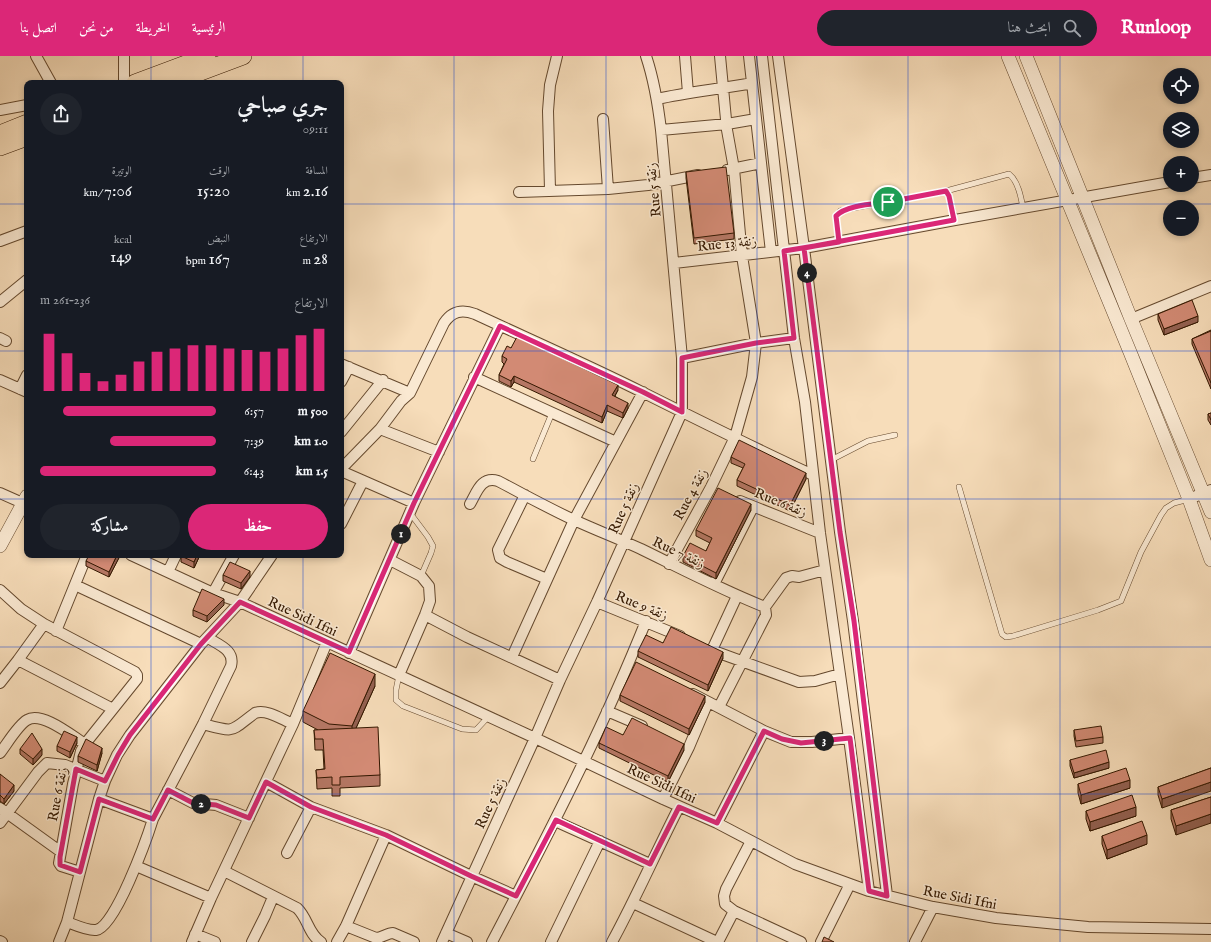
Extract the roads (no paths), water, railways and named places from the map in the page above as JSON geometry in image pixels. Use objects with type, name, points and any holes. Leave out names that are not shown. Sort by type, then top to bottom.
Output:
[{"type":"main road","points":[[143,80],[207,56]]},
{"type":"main road","points":[[195,79],[243,56]]},
{"type":"main road","points":[[0,134],[24,124]]},
{"type":"main road","points":[[0,147],[24,137]]},
{"type":"street","points":[[36,56],[49,80]]},
{"type":"street","points":[[124,56],[124,80]]},
{"type":"street","points":[[550,190],[548,111],[550,85],[557,56]]},
{"type":"street","name":"Rue 5 زنقة","points":[[444,937],[682,412],[682,358],[658,99],[646,56]]},
{"type":"street","points":[[685,56],[688,93]]},
{"type":"street","name":"Rue 4 زنقة","points":[[669,564],[714,489],[735,437],[752,377],[756,343],[742,256],[734,169],[727,124],[720,56]]},
{"type":"street","points":[[749,56],[771,252]]},
{"type":"street","points":[[762,56],[794,338],[805,402],[820,533],[850,738],[869,891]]},
{"type":"street","points":[[778,56],[831,460],[854,621],[887,896]]},
{"type":"street","points":[[1008,56],[1189,500],[1211,560]]},
{"type":"street","points":[[1026,56],[1131,319],[1207,491],[1211,512]]},
{"type":"street","points":[[658,99],[752,83]]},
{"type":"street","points":[[0,110],[24,106]]},
{"type":"street","points":[[603,119],[608,189]]},
{"type":"street","points":[[661,130],[727,124],[756,119]]},
{"type":"street","points":[[519,192],[608,189],[648,185],[761,163]]},
{"type":"street","points":[[1199,177],[1211,175]]},
{"type":"street","name":"Rue 13 زنقة","points":[[674,263],[804,248],[1163,183]]},
{"type":"street","points":[[0,241],[24,232]]},
{"type":"street","points":[[0,302],[24,282]]},
{"type":"street","points":[[1131,319],[1211,286]]},
{"type":"street","points":[[344,467],[380,430],[401,401],[410,393],[448,317],[454,313],[468,311],[643,392],[769,455],[813,475]]},
{"type":"street","points":[[349,652],[414,503],[500,326]]},
{"type":"street","points":[[682,358],[756,343],[794,338]]},
{"type":"street","points":[[345,365],[383,380],[410,393]]},
{"type":"street","points":[[474,377],[616,442]]},
{"type":"street","points":[[0,380],[24,390]]},
{"type":"street","points":[[344,426],[383,380]]},
{"type":"street","points":[[512,658],[574,520],[643,392]]},
{"type":"street","points":[[380,430],[439,452]]},
{"type":"street","points":[[344,471],[414,503]]},
{"type":"street","name":"Rue 7 زنقة","points":[[470,504],[480,486],[484,482],[489,480],[498,481],[574,520],[623,541],[714,584],[765,611]]},
{"type":"street","points":[[344,518],[364,481]]},
{"type":"street","points":[[1189,500],[1207,491]]},
{"type":"street","points":[[0,493],[24,501]]},
{"type":"street","points":[[525,495],[498,550],[500,558],[547,579]]},
{"type":"street","name":"Rue 6 زنقة","points":[[732,497],[820,533]]},
{"type":"street","points":[[0,546],[24,505]]},
{"type":"street","points":[[714,584],[754,507]]},
{"type":"street","points":[[0,590],[20,609],[56,631],[86,558]]},
{"type":"street","name":"Rue Sidi Ifni","points":[[138,558],[214,593],[240,602],[489,716],[663,800],[717,823],[795,864],[869,891],[933,907],[996,918],[1059,925],[1211,929]]},
{"type":"street","points":[[168,572],[175,558]]},
{"type":"street","points":[[214,593],[232,558]]},
{"type":"street","points":[[59,942],[67,922],[99,799],[105,781],[118,755],[130,735],[205,641],[240,602],[270,558]]},
{"type":"street","points":[[390,560],[421,576],[429,586],[430,601],[399,675]]},
{"type":"street","points":[[719,708],[743,662],[765,611],[786,578],[792,576],[799,577],[825,570]]},
{"type":"street","points":[[67,922],[90,929],[101,929],[115,910],[136,866],[153,819],[203,724],[232,663],[228,650],[75,585]]},
{"type":"street","points":[[712,650],[737,596]]},
{"type":"street","name":"Rue 9 زنقة","points":[[597,602],[646,621],[686,639]]},
{"type":"street","points":[[425,615],[467,637],[560,680]]},
{"type":"street","points":[[492,942],[556,820],[607,711],[632,666],[646,621]]},
{"type":"street","points":[[0,683],[44,624]]},
{"type":"street","name":"Rue 6 زنقة","points":[[56,631],[135,672],[138,675],[137,679],[81,751],[76,769],[59,861],[60,865],[80,872]]},
{"type":"street","points":[[215,942],[194,938],[211,898],[293,724],[327,642]]},
{"type":"street","points":[[699,645],[799,682],[814,682],[840,674]]},
{"type":"street","points":[[18,660],[113,710]]},
{"type":"street","points":[[687,692],[782,739],[801,743],[850,738]]},
{"type":"street","points":[[663,800],[685,745],[708,702]]},
{"type":"street","points":[[607,711],[648,729]]},
{"type":"street","points":[[203,724],[226,730],[234,730],[258,712],[265,712],[293,724]]},
{"type":"street","points":[[0,753],[20,726],[26,720],[32,718],[46,720],[85,744]]},
{"type":"street","points":[[717,823],[764,731]]},
{"type":"street","points":[[0,823],[4,811],[46,764],[65,765],[105,781]]},
{"type":"street","points":[[266,782],[311,807],[386,835],[516,896]]},
{"type":"street","points":[[168,790],[193,803],[220,806],[249,818]]},
{"type":"street","points":[[99,799],[153,819]]},
{"type":"street","points":[[287,853],[311,807]]},
{"type":"street","points":[[612,942],[633,903],[650,864],[679,807]]},
{"type":"street","points":[[4,811],[61,852]]},
{"type":"street","points":[[556,820],[650,864]]},
{"type":"street","points":[[337,942],[346,926],[386,835]]},
{"type":"street","points":[[551,942],[600,841]]},
{"type":"street","points":[[751,841],[730,881],[724,896],[725,904],[734,911],[801,942]]},
{"type":"street","points":[[136,866],[211,898]]},
{"type":"street","points":[[224,871],[300,911],[313,936],[321,942]]},
{"type":"street","points":[[821,942],[850,884]]},
{"type":"street","points":[[252,942],[273,897]]},
{"type":"street","points":[[633,903],[717,942],[734,911]]},
{"type":"street","points":[[915,942],[933,907]]},
{"type":"street","points":[[346,926],[376,938],[393,933],[414,942]]},
{"type":"street","points":[[444,937],[467,942]]},
{"type":"lane","points":[[839,242],[836,216],[840,211],[946,191],[1009,174],[1013,177],[1020,194],[1023,208]]},
{"type":"lane","points":[[946,191],[949,196],[954,220]]},
{"type":"lane","points":[[533,459],[552,413]]},
{"type":"lane","points":[[831,460],[868,441],[895,435]]},
{"type":"lane","points":[[958,487],[1002,634],[1006,637],[1098,610],[1121,601],[1141,552],[1161,515],[1166,508],[1174,503],[1189,500]]},
{"type":"lane","points":[[410,513],[433,546],[421,576]]},
{"type":"lane","points":[[399,675],[396,700],[403,706],[462,730],[476,730],[489,716]]}]
